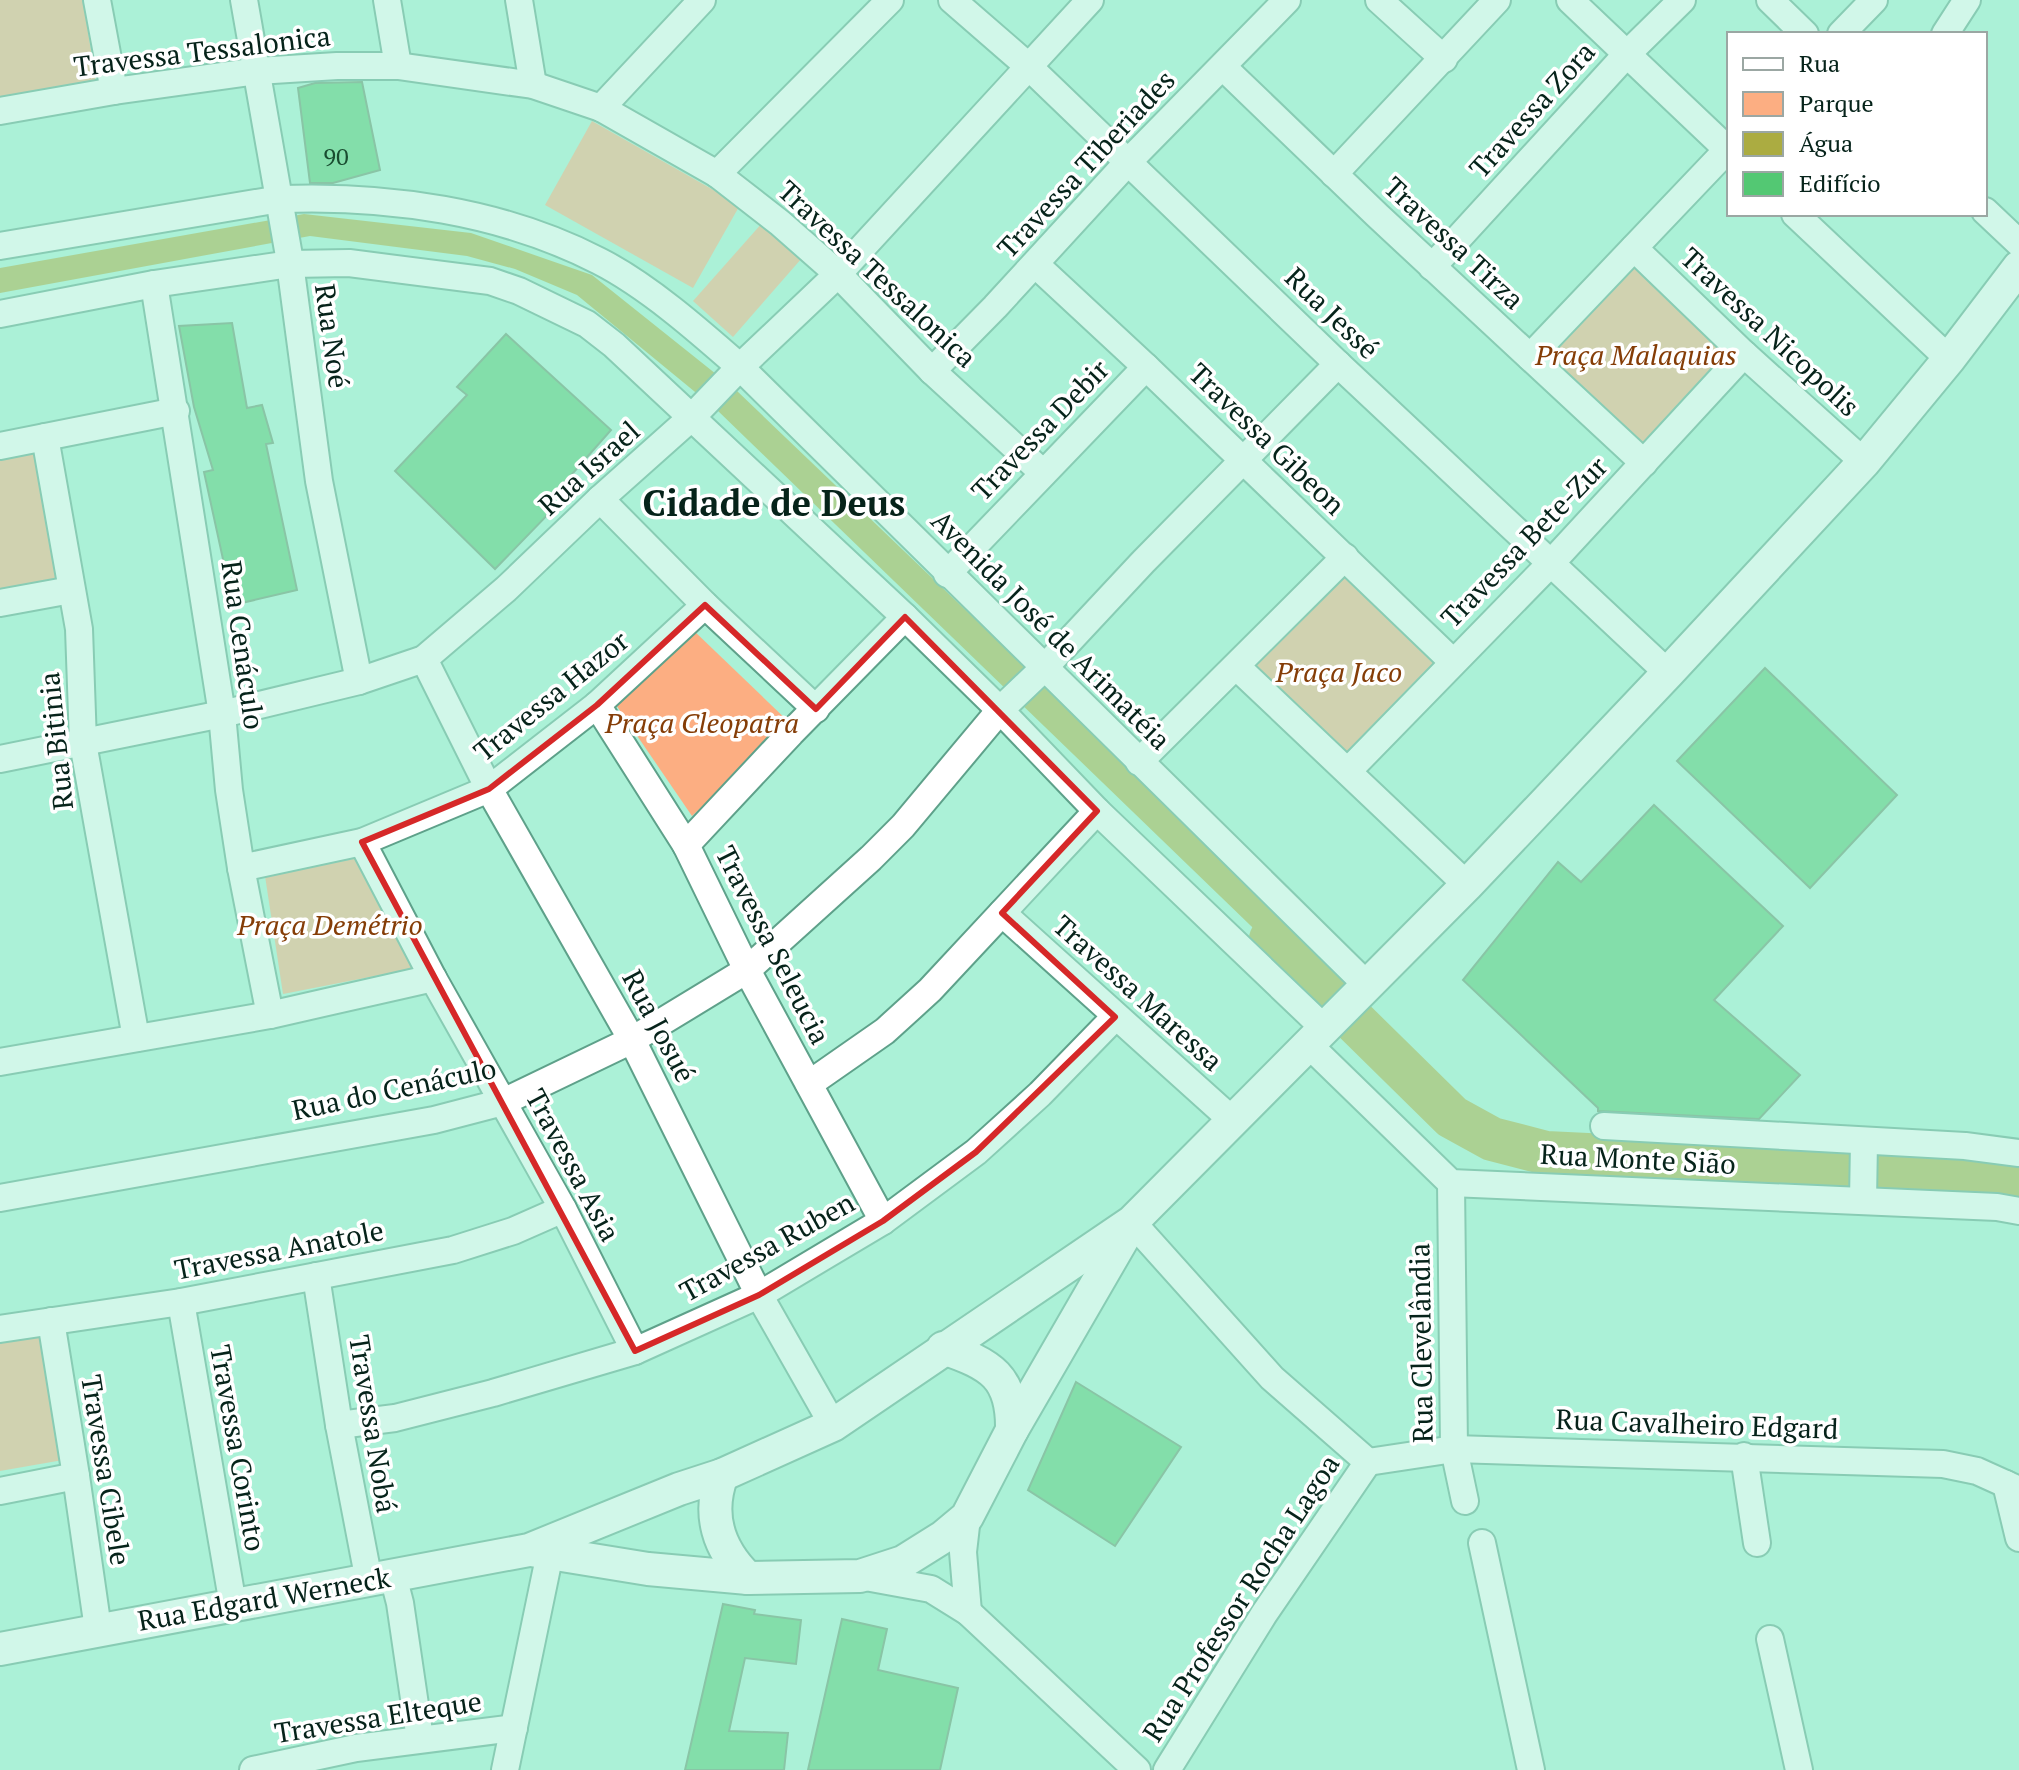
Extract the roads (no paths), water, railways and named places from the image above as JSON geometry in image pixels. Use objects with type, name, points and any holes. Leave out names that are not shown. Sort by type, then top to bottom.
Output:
[{"type":"main road","points":[[539,1552],[833,1425],[1132,1222],[1467,885],[1864,462],[1949,359],[2019,267]]},
{"type":"main road","points":[[539,1552],[648,1569],[748,1578],[860,1576],[903,1562],[943,1537],[967,1517],[1012,1430],[1132,1222]]},
{"type":"main road","points":[[943,1348],[990,1369],[1002,1382],[1012,1406],[1012,1430]]},
{"type":"main road","points":[[722,1475],[715,1501],[715,1524],[729,1558],[748,1578]]},
{"type":"main road","name":"Rua Edgard Werneck","points":[[0,1649],[539,1552]]},
{"type":"street","points":[[97,0],[114,91]]},
{"type":"street","name":"Rua Noé","points":[[244,0],[290,260],[319,481],[359,681]]},
{"type":"street","points":[[387,0],[398,66]]},
{"type":"street","points":[[519,0],[533,85]]},
{"type":"street","points":[[601,108],[702,0]]},
{"type":"street","points":[[717,174],[890,0]]},
{"type":"street","name":"Rua Jessé","points":[[952,0],[1028,66],[1338,364],[1668,673]]},
{"type":"street","name":"Rua Israel","points":[[0,759],[222,714],[359,681],[424,659],[506,589],[695,414],[838,274],[1090,0]]},
{"type":"street","name":"Travessa Tiberiades","points":[[932,371],[1128,162],[1287,0]]},
{"type":"street","points":[[1379,0],[1444,59]]},
{"type":"street","points":[[1334,174],[1497,0]]},
{"type":"street","points":[[1570,0],[1727,148]]},
{"type":"street","name":"Travessa Zora","points":[[1432,267],[1626,55],[1682,0]]},
{"type":"street","points":[[1770,0],[1803,32]]},
{"type":"street","points":[[1843,32],[1874,0]]},
{"type":"street","points":[[1946,32],[1967,0]]},
{"type":"street","name":"Travessa Tessalonica","points":[[0,111],[257,71],[398,66],[533,85],[601,108],[717,174],[780,223],[838,274],[932,371],[1042,472]]},
{"type":"street","name":"Travessa Tirza","points":[[1223,67],[1432,267],[1644,463]]},
{"type":"street","points":[[1530,357],[1727,152]]},
{"type":"street","name":"Avenida José de Arimatéia","points":[[0,246],[321,198],[419,204],[522,229],[600,261],[687,321],[947,574],[1040,672],[1139,762],[1364,990]]},
{"type":"street","points":[[1987,213],[2019,243]]},
{"type":"street","points":[[1797,216],[1949,359]]},
{"type":"street","name":"Travessa Nicopolis","points":[[1634,248],[1744,354],[1864,462]]},
{"type":"street","points":[[0,314],[290,260],[376,265],[490,281],[519,291],[587,324],[695,414],[905,617],[1004,707],[1097,811],[1323,1031],[1451,1183]]},
{"type":"street","name":"Travessa Gibeon","points":[[1035,264],[1453,662]]},
{"type":"street","name":"Rua Cenáculo","points":[[154,284],[222,714],[241,868],[270,1015]]},
{"type":"street","name":"Travessa Bete-Zur","points":[[1348,771],[1552,562],[1744,354]]},
{"type":"street","name":"Rua do Cenáculo","points":[[0,1198],[434,1120],[503,1102],[632,1040],[747,970],[893,837],[1004,707],[1338,364]]},
{"type":"street","name":"Travessa Debir","points":[[947,574],[1146,367]]},
{"type":"street","points":[[0,446],[176,411]]},
{"type":"street","name":"Rua Bitinia","points":[[45,437],[79,629],[83,743],[136,1038]]},
{"type":"street","points":[[600,499],[705,605],[816,709]]},
{"type":"street","points":[[1139,762],[1345,557]]},
{"type":"street","points":[[0,603],[71,590]]},
{"type":"street","name":"Travessa Hazor","points":[[241,868],[362,842],[489,789],[597,705],[705,605]]},
{"type":"street","points":[[686,845],[905,617]]},
{"type":"street","name":"Rua Josué","points":[[424,659],[489,789],[632,1040],[759,1295],[833,1425]]},
{"type":"street","points":[[1237,667],[1467,885]]},
{"type":"street","name":"Travessa Seleucia","points":[[597,705],[686,845],[747,970],[883,1221]]},
{"type":"street","points":[[809,1084],[885,1031],[941,979],[1097,811]]},
{"type":"street","name":"Travessa Asia","points":[[362,842],[433,978],[563,1209],[635,1351]]},
{"type":"street","name":"Travessa Maressa","points":[[1002,913],[1232,1120]]},
{"type":"street","points":[[1,1056],[136,1038],[270,1015],[433,978]]},
{"type":"street","name":"Travessa Ruben","points":[[339,1425],[395,1418],[635,1351],[759,1295],[883,1221],[976,1152],[1040,1094],[1115,1017]]},
{"type":"street","name":"Rua Monte Sião","points":[[1604,1126],[1863,1169],[2019,1211]]},
{"type":"street","name":"Rua Monte Sião","points":[[1451,1183],[1863,1169],[1965,1146],[2019,1153]]},
{"type":"street","name":"Rua Clevelândia","points":[[1451,1183],[1454,1449],[1465,1501]]},
{"type":"street","name":"Travessa Anatole","points":[[0,1329],[181,1302],[453,1250],[513,1231],[563,1209]]},
{"type":"street","points":[[1132,1222],[1272,1378],[1368,1462]]},
{"type":"street","name":"Travessa Nobá","points":[[316,1276],[339,1425],[381,1579],[400,1603],[420,1739]]},
{"type":"street","name":"Travessa Corinto","points":[[181,1302],[233,1605]]},
{"type":"street","name":"Travessa Cibele","points":[[51,1321],[98,1629]]},
{"type":"street","name":"Rua Cavalheiro Edgard","points":[[1368,1462],[1454,1449],[1744,1456],[1943,1464],[1977,1471],[2012,1487]]},
{"type":"street","points":[[1744,1456],[1757,1543]]},
{"type":"street","name":"Rua Professor Rocha Lagoa","points":[[1167,1770],[1264,1614],[1368,1462]]},
{"type":"street","points":[[0,1491],[76,1476]]},
{"type":"street","points":[[2012,1487],[2019,1538]]},
{"type":"street","points":[[967,1517],[963,1552],[968,1612]]},
{"type":"street","points":[[1482,1543],[1531,1770]]},
{"type":"street","points":[[505,1770],[514,1728],[539,1552]]},
{"type":"street","points":[[860,1576],[931,1589],[968,1612],[1137,1770]]},
{"type":"street","points":[[1770,1639],[1799,1770]]},
{"type":"street","name":"Travessa Elteque","points":[[253,1770],[356,1759],[420,1739],[514,1728]]},
{"type":"water","points":[[304,214],[471,233],[592,275],[736,390],[1332,961],[1311,984],[717,410],[577,295],[515,269],[467,256],[310,236],[0,293],[0,268]]},
{"type":"waterway","points":[[1271,939],[1452,1117],[1492,1139],[1546,1153],[1961,1173],[2019,1181]]},
{"type":"district","name":"Cidade de Deus","points":[[774,503]]},
{"type":"park label","name":"Praça Malaquias","points":[[1636,355]]},
{"type":"park label","name":"Praça Jaco","points":[[1339,672]]},
{"type":"park label","name":"Praça Cleopatra","points":[[702,723]]},
{"type":"park label","name":"Praça Demétrio","points":[[330,925]]}]
